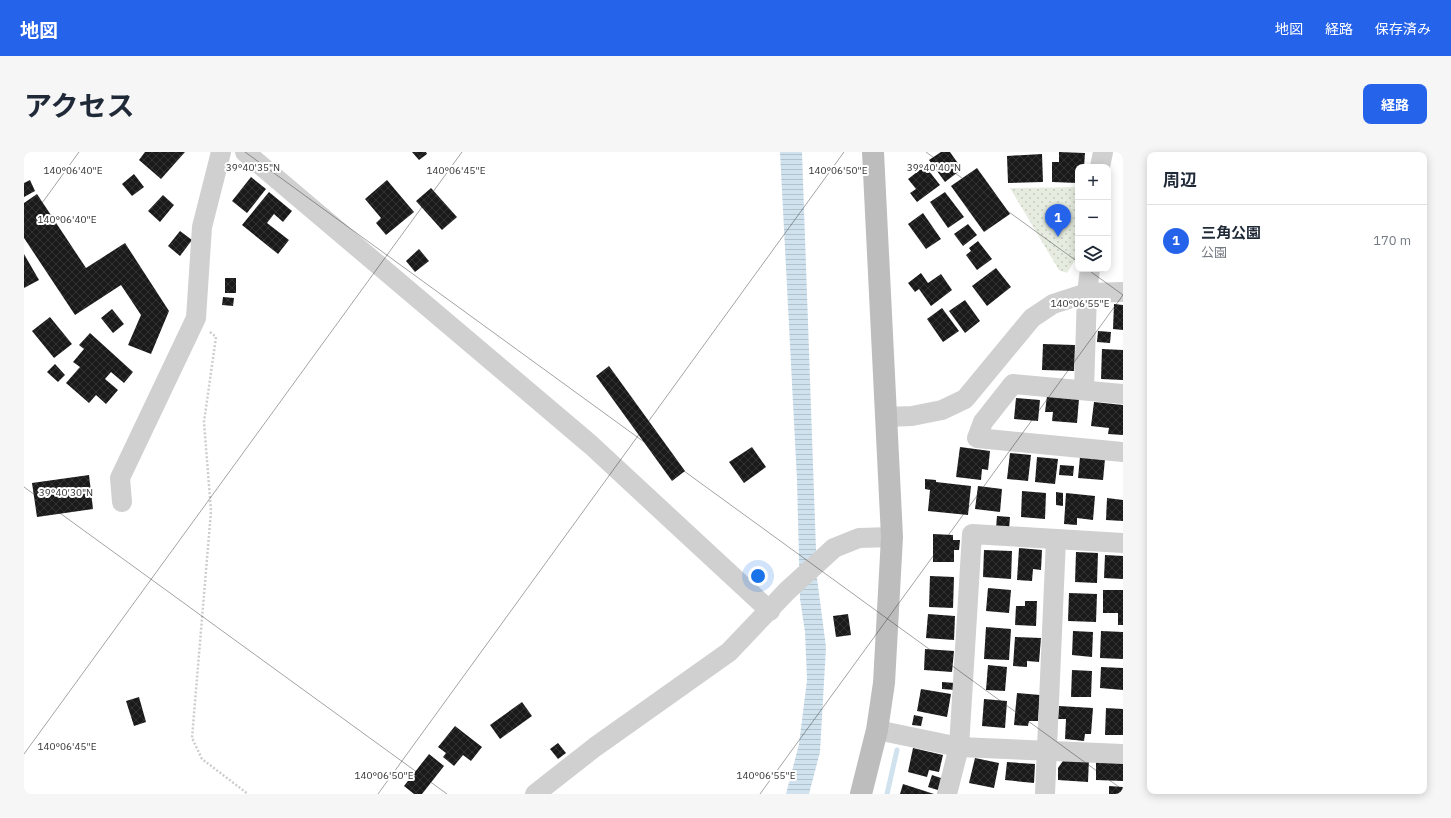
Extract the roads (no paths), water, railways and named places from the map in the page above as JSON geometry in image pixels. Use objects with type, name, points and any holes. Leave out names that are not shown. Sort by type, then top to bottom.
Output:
[{"type":"street","points":[[122,502],[120,478],[196,318],[202,227],[221,152]]},
{"type":"street","points":[[245,152],[591,445],[770,611]]},
{"type":"street","points":[[861,794],[876,730],[884,683],[892,537],[873,152]]},
{"type":"street","points":[[1101,164],[1103,152]]},
{"type":"street","points":[[1084,390],[1090,272]]},
{"type":"street","points":[[886,417],[912,416],[942,410],[965,400],[1032,318],[1053,304],[1088,293],[1123,292]]},
{"type":"street","points":[[1123,394],[1012,384],[983,422],[977,438],[1123,452]]},
{"type":"street","points":[[947,794],[959,747],[972,534],[1123,543]]},
{"type":"street","points":[[535,794],[595,747],[729,652],[770,611],[787,591],[834,548],[859,538],[892,537]]},
{"type":"street","points":[[1045,794],[1056,539]]},
{"type":"street","points":[[876,730],[959,747],[1047,752],[1123,754]]},
{"type":"water","points":[[780,152],[802,152],[817,578],[826,647],[820,752],[809,794],[786,794],[799,744],[807,680],[805,632],[800,599],[797,480]]},
{"type":"waterway","points":[[887,794],[897,750]]},
{"type":"place","name":"三角公園","points":[[1058,237]]}]
